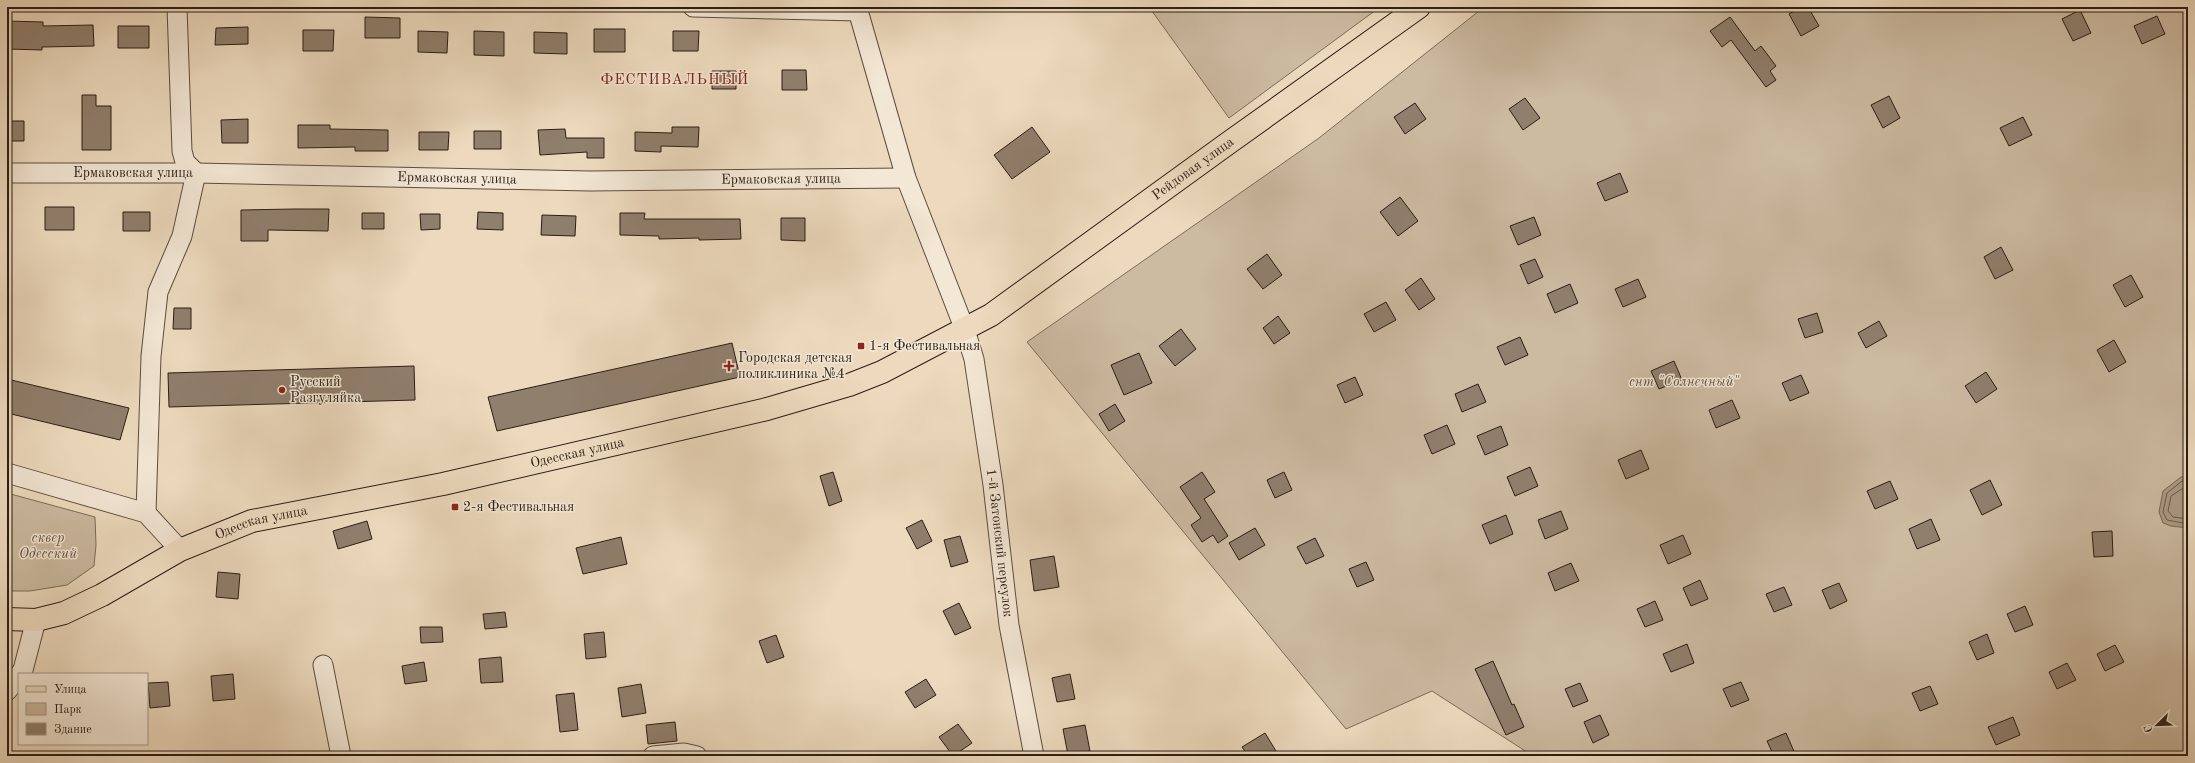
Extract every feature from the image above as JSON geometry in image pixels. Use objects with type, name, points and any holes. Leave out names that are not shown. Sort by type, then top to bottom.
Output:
[{"type":"main road","name":"Рейдовая улица","points":[[965,330],[1010,301],[1226,144],[1419,7]]},
{"type":"main road","name":"Одесская улица","points":[[7,619],[36,620],[64,613],[102,595],[180,550],[252,521],[464,479],[767,409],[849,385],[882,372],[965,330]]},
{"type":"street","points":[[146,513],[151,356],[158,292],[182,236],[196,173],[185,162],[182,151],[177,7]]},
{"type":"street","points":[[693,7],[858,9]]},
{"type":"street","name":"1-й Затонский переулок","points":[[858,9],[906,178],[965,330],[974,359],[993,485],[1009,625],[1034,756]]},
{"type":"street","name":"Ермаковская улица","points":[[7,173],[196,173],[589,181],[906,178]]},
{"type":"street","points":[[7,473],[146,513],[180,550]]},
{"type":"street","points":[[20,673],[23,670],[36,620]]},
{"type":"street","points":[[323,665],[341,756]]},
{"type":"street","points":[[7,691],[18,675]]},
{"type":"street","points":[[653,756],[684,753],[697,756]]},
{"type":"green space","points":[[1149,7],[1380,7],[1229,118]]},
{"type":"green space","name":"снт \"Солнечный\"","points":[[1484,7],[2188,7],[2188,756],[1533,756],[1432,691],[1346,729],[1027,342],[1319,138]]},
{"type":"green space","name":"сквер Одесский","points":[[7,493],[95,517],[96,545],[94,566],[67,585],[30,591],[7,591]]},
{"type":"water","points":[[2188,476],[2188,528],[2171,526],[2163,523],[2159,512],[2163,491],[2181,477]]},
{"type":"building","points":[[1801,7],[1808,7],[1819,26],[1801,36],[1789,14]]},
{"type":"building","points":[[2080,10],[2091,33],[2073,41],[2062,19]]},
{"type":"building","points":[[2157,16],[2165,34],[2142,44],[2134,26]]},
{"type":"building","points":[[365,17],[400,18],[400,38],[365,38]]},
{"type":"building","points":[[1730,17],[1755,51],[1761,46],[1776,66],[1770,71],[1776,80],[1766,87],[1731,40],[1722,47],[1710,31]]},
{"type":"building","points":[[7,21],[43,22],[43,26],[93,25],[94,46],[42,47],[42,50],[7,49]]},
{"type":"building","points":[[118,26],[149,26],[149,48],[118,48]]},
{"type":"building","points":[[248,27],[248,44],[215,45],[216,28]]},
{"type":"building","points":[[594,29],[625,29],[625,52],[594,52]]},
{"type":"building","points":[[303,30],[334,30],[333,51],[303,51]]},
{"type":"building","points":[[418,31],[448,32],[447,53],[418,52]]},
{"type":"building","points":[[474,31],[504,32],[504,56],[474,55]]},
{"type":"building","points":[[673,31],[699,31],[698,51],[673,51]]},
{"type":"building","points":[[534,32],[567,33],[567,54],[534,53]]},
{"type":"building","points":[[782,70],[806,70],[807,90],[782,90]]},
{"type":"building","points":[[712,71],[736,71],[736,89],[712,89]]},
{"type":"building","points":[[82,95],[96,95],[96,106],[111,106],[111,150],[82,150]]},
{"type":"building","points":[[1889,96],[1900,118],[1883,128],[1871,105]]},
{"type":"building","points":[[1525,98],[1540,118],[1523,130],[1509,109]]},
{"type":"building","points":[[1415,103],[1426,119],[1405,134],[1394,117]]},
{"type":"building","points":[[2023,117],[2032,135],[2009,146],[2000,128]]},
{"type":"building","points":[[248,119],[248,143],[222,143],[221,120]]},
{"type":"building","points":[[7,121],[24,121],[24,141],[7,141]]},
{"type":"building","points":[[298,125],[330,125],[330,129],[388,130],[388,151],[355,151],[355,147],[298,148]]},
{"type":"building","points":[[672,127],[699,127],[698,147],[661,146],[661,152],[635,151],[635,132],[672,133]]},
{"type":"building","points":[[1032,127],[1050,152],[1012,179],[994,155]]},
{"type":"building","points":[[565,129],[566,138],[604,138],[604,158],[587,158],[587,152],[540,155],[538,130]]},
{"type":"building","points":[[474,131],[501,131],[501,149],[474,149]]},
{"type":"building","points":[[419,132],[449,132],[448,150],[419,150]]},
{"type":"building","points":[[1620,173],[1628,192],[1605,201],[1597,183]]},
{"type":"building","points":[[1400,197],[1418,221],[1398,236],[1380,212]]},
{"type":"building","points":[[45,207],[74,207],[74,230],[45,230]]},
{"type":"building","points":[[329,209],[328,231],[268,230],[268,241],[241,241],[241,210]]},
{"type":"building","points":[[123,212],[150,212],[150,231],[123,231]]},
{"type":"building","points":[[478,212],[503,213],[503,230],[477,229]]},
{"type":"building","points":[[362,213],[384,213],[384,229],[362,229]]},
{"type":"building","points":[[620,213],[645,213],[644,219],[740,219],[741,239],[659,239],[659,236],[620,235]]},
{"type":"building","points":[[420,214],[440,214],[440,229],[421,230]]},
{"type":"building","points":[[542,215],[576,216],[575,236],[541,235]]},
{"type":"building","points":[[1534,217],[1541,235],[1518,245],[1510,226]]},
{"type":"building","points":[[781,218],[805,218],[805,241],[781,240]]},
{"type":"building","points":[[2001,247],[2013,270],[1995,279],[1984,257]]},
{"type":"building","points":[[1267,254],[1282,275],[1263,289],[1247,269]]},
{"type":"building","points":[[1535,259],[1543,277],[1528,284],[1520,265]]},
{"type":"building","points":[[2131,275],[2143,297],[2125,307],[2113,285]]},
{"type":"building","points":[[1421,278],[1435,299],[1419,310],[1405,290]]},
{"type":"building","points":[[1638,279],[1646,297],[1623,307],[1615,289]]},
{"type":"building","points":[[1570,284],[1578,303],[1555,313],[1547,294]]},
{"type":"building","points":[[1386,302],[1396,320],[1374,332],[1364,314]]},
{"type":"building","points":[[174,308],[191,308],[191,329],[173,329]]},
{"type":"building","points":[[1817,313],[1823,332],[1805,338],[1798,319]]},
{"type":"building","points":[[1278,316],[1290,333],[1274,344],[1263,328]]},
{"type":"building","points":[[1879,321],[1887,336],[1866,348],[1858,333]]},
{"type":"building","points":[[1181,329],[1196,349],[1175,366],[1159,346]]},
{"type":"building","points":[[1520,337],[1528,355],[1505,365],[1497,347]]},
{"type":"building","points":[[2114,340],[2126,362],[2109,372],[2097,350]]},
{"type":"building","points":[[732,343],[740,377],[497,431],[488,397]]},
{"type":"building","points":[[1139,353],[1152,383],[1124,395],[1111,365]]},
{"type":"building","points":[[1674,361],[1682,380],[1659,389],[1651,371]]},
{"type":"building","points":[[414,366],[415,400],[169,407],[168,373]]},
{"type":"building","points":[[1986,372],[1997,389],[1976,403],[1965,386]]},
{"type":"building","points":[[1801,375],[1809,393],[1790,401],[1782,383]]},
{"type":"building","points":[[1355,377],[1363,395],[1345,403],[1337,385]]},
{"type":"building","points":[[7,379],[129,408],[120,440],[7,413]]},
{"type":"building","points":[[1478,384],[1486,402],[1462,412],[1455,394]]},
{"type":"building","points":[[1732,400],[1740,418],[1716,428],[1709,410]]},
{"type":"building","points":[[1115,404],[1125,421],[1109,431],[1099,414]]},
{"type":"building","points":[[1447,425],[1455,444],[1432,454],[1424,435]]},
{"type":"building","points":[[1501,426],[1508,445],[1485,455],[1477,436]]},
{"type":"building","points":[[1641,450],[1649,469],[1626,479],[1618,460]]},
{"type":"building","points":[[1530,467],[1538,486],[1515,496],[1507,477]]},
{"type":"building","points":[[833,472],[842,501],[829,506],[820,476]]},
{"type":"building","points":[[1202,472],[1215,492],[1204,499],[1228,536],[1218,543],[1213,535],[1202,542],[1191,525],[1201,518],[1180,487]]},
{"type":"building","points":[[1284,472],[1292,490],[1275,498],[1267,480]]},
{"type":"building","points":[[1990,480],[2002,505],[1982,515],[1970,490]]},
{"type":"building","points":[[1890,481],[1898,499],[1875,509],[1867,491]]},
{"type":"building","points":[[1561,511],[1568,529],[1545,539],[1538,520]]},
{"type":"building","points":[[1506,515],[1513,534],[1490,544],[1482,525]]},
{"type":"building","points":[[1931,519],[1940,540],[1917,549],[1909,529]]},
{"type":"building","points":[[922,520],[932,541],[917,549],[906,528]]},
{"type":"building","points":[[367,521],[372,539],[338,549],[333,531]]},
{"type":"building","points":[[1255,528],[1265,545],[1239,560],[1229,543]]},
{"type":"building","points":[[2112,531],[2113,556],[2094,557],[2092,532]]},
{"type":"building","points":[[1683,535],[1691,554],[1668,564],[1660,545]]},
{"type":"building","points":[[960,536],[968,562],[951,567],[944,540]]},
{"type":"building","points":[[621,537],[627,564],[583,574],[576,548]]},
{"type":"building","points":[[1315,538],[1324,556],[1306,564],[1297,547]]},
{"type":"building","points":[[1054,556],[1059,587],[1034,591],[1030,560]]},
{"type":"building","points":[[1366,562],[1374,580],[1357,587],[1349,569]]},
{"type":"building","points":[[1571,563],[1579,581],[1555,591],[1548,573]]},
{"type":"building","points":[[218,572],[240,574],[238,599],[216,597]]},
{"type":"building","points":[[1700,580],[1708,599],[1691,606],[1683,588]]},
{"type":"building","points":[[1839,583],[1847,601],[1830,609],[1822,590]]},
{"type":"building","points":[[1784,587],[1792,605],[1774,612],[1766,594]]},
{"type":"building","points":[[1655,601],[1663,620],[1645,627],[1637,609]]},
{"type":"building","points":[[959,603],[971,628],[955,635],[943,611]]},
{"type":"building","points":[[2025,606],[2033,625],[2015,632],[2007,614]]},
{"type":"building","points":[[505,612],[507,627],[485,629],[483,614]]},
{"type":"building","points":[[420,627],[442,627],[443,642],[421,643]]},
{"type":"building","points":[[604,632],[606,657],[586,659],[584,634]]},
{"type":"building","points":[[1987,634],[1994,653],[1977,660],[1969,642]]},
{"type":"building","points":[[776,635],[784,657],[767,663],[759,641]]},
{"type":"building","points":[[1687,644],[1694,663],[1671,672],[1663,654]]},
{"type":"building","points":[[2115,645],[2124,662],[2105,671],[2097,654]]},
{"type":"building","points":[[501,657],[503,682],[481,683],[479,659]]},
{"type":"building","points":[[1493,661],[1512,705],[1514,704],[1524,727],[1506,735],[1475,669]]},
{"type":"building","points":[[424,662],[427,681],[405,684],[402,666]]},
{"type":"building","points":[[2067,663],[2076,680],[2057,689],[2049,672]]},
{"type":"building","points":[[233,674],[235,699],[213,701],[211,676]]},
{"type":"building","points":[[1070,674],[1075,699],[1057,702],[1052,678]]},
{"type":"building","points":[[926,679],[936,695],[915,708],[905,692]]},
{"type":"building","points":[[168,682],[170,706],[150,708],[148,683]]},
{"type":"building","points":[[1741,682],[1749,700],[1731,707],[1723,689]]},
{"type":"building","points":[[1580,683],[1588,701],[1573,707],[1565,689]]},
{"type":"building","points":[[641,684],[646,713],[622,717],[618,688]]},
{"type":"building","points":[[1930,686],[1938,704],[1920,711],[1912,693]]},
{"type":"building","points":[[574,693],[578,730],[560,732],[556,695]]},
{"type":"building","points":[[1600,715],[1609,735],[1593,743],[1584,722]]},
{"type":"building","points":[[2013,717],[2020,735],[1996,745],[1988,727]]},
{"type":"building","points":[[675,722],[677,741],[648,744],[646,725]]},
{"type":"building","points":[[958,724],[972,743],[953,756],[939,737]]},
{"type":"building","points":[[1085,725],[1090,751],[1068,755],[1063,729]]},
{"type":"building","points":[[1265,733],[1279,756],[1248,756],[1242,747]]},
{"type":"building","points":[[1786,733],[1796,756],[1774,756],[1767,741]]},
{"type":"place","name":"1-я Фестивальная","points":[[861,346]]},
{"type":"place","name":"Городская детская поликлиника №4","points":[[729,366]]},
{"type":"place","name":"Русский Разгуляйка","points":[[282,390]]},
{"type":"place","name":"2-я Фестивальная","points":[[455,507]]},
{"type":"district","name":"ФЕСТИВАЛЬНЫЙ","points":[[675,80]]}]
